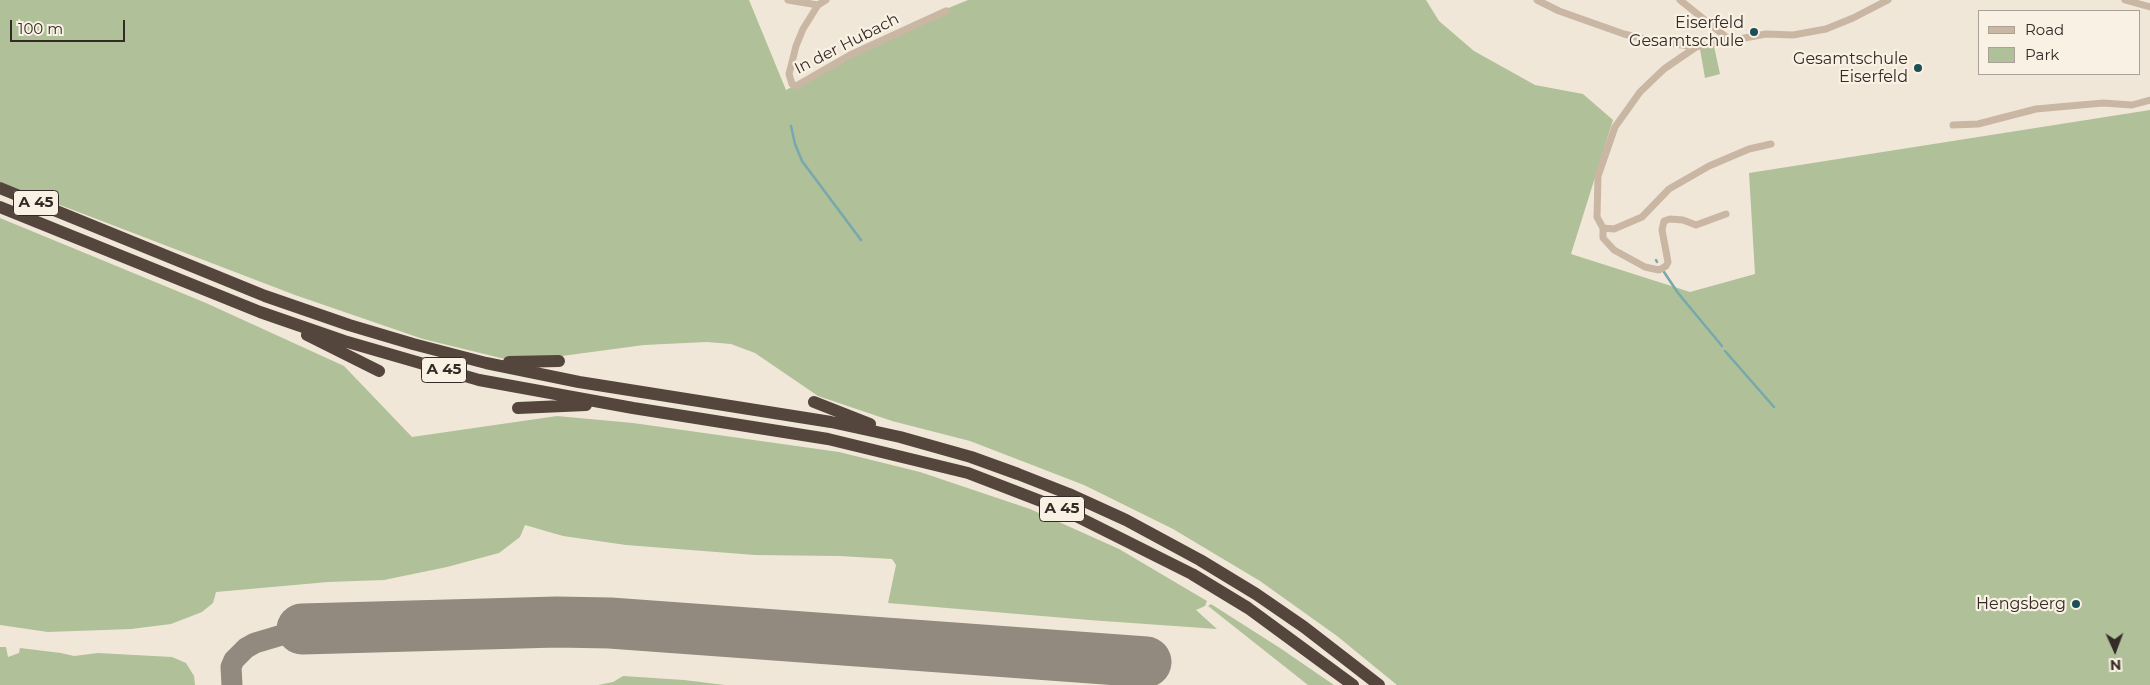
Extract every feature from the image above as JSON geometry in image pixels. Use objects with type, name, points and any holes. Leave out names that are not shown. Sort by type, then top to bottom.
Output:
[{"type":"highway","name":"A 45","points":[[0,188],[265,296],[340,322],[413,344],[486,363],[635,392],[831,422],[900,437],[971,457],[1069,494],[1126,520],[1200,560],[1256,594],[1304,627],[1379,685]]},
{"type":"highway","name":"A 45","points":[[0,206],[67,235],[260,312],[344,341],[479,380],[633,408],[828,439],[968,473],[1087,521],[1192,574],[1256,613],[1353,685]]},
{"type":"highway","points":[[260,312],[379,371]]},
{"type":"highway","points":[[486,363],[558,361]]},
{"type":"highway","points":[[814,402],[900,437]]},
{"type":"highway","points":[[518,408],[585,405],[633,408]]},
{"type":"street","points":[[788,0],[818,5]]},
{"type":"street","name":"In der Hubach","points":[[826,0],[818,5],[803,29],[791,61],[790,80],[796,86],[850,55],[946,11]]},
{"type":"street","points":[[1536,0],[1559,11],[1624,34],[1653,41],[1696,47],[1766,34],[1793,34],[1826,28],[1853,18],[1888,0]]},
{"type":"street","points":[[1680,0],[1731,41]]},
{"type":"street","points":[[2124,0],[2150,7]]},
{"type":"street","points":[[1696,47],[1664,69],[1640,92],[1615,127],[1598,176],[1597,217],[1603,228],[1603,238],[1614,250],[1645,267],[1659,270],[1666,266],[1668,262],[1662,230],[1664,221],[1670,219],[1683,220],[1696,225],[1726,214]]},
{"type":"street","points":[[1953,125],[1978,124],[2021,112],[2044,108],[2103,103],[2132,106],[2150,100]]},
{"type":"street","points":[[1603,228],[1614,229],[1642,216],[1669,190],[1709,166],[1749,149],[1771,144]]},
{"type":"green space","points":[[0,0],[749,0],[786,90],[914,22],[968,0],[1426,0],[1439,21],[1474,51],[1535,85],[1583,94],[1613,120],[1571,254],[1690,292],[1755,274],[1749,173],[2150,110],[2150,685],[1397,685],[1337,636],[1260,581],[1173,529],[1084,485],[970,441],[892,421],[818,396],[755,353],[731,344],[707,342],[644,345],[517,362],[423,339],[295,295],[0,182]]},
{"type":"green space","points":[[1714,46],[1720,74],[1705,78],[1700,49]]},
{"type":"green space","points":[[0,218],[206,303],[344,366],[412,437],[557,416],[633,423],[839,452],[920,472],[1030,509],[1119,549],[1207,601],[1205,606],[1196,610],[1217,629],[888,603],[896,565],[892,559],[755,555],[626,545],[563,536],[525,525],[520,537],[499,553],[447,567],[384,580],[328,582],[216,592],[213,603],[202,612],[171,624],[131,629],[48,632],[0,625]]},
{"type":"green space","points":[[1211,604],[1334,685],[1308,685],[1208,606]]},
{"type":"green space","points":[[0,647],[6,647],[8,657],[19,653],[20,648],[74,656],[98,653],[172,657],[186,663],[194,676],[195,685],[0,685]]},
{"type":"green space","points":[[623,676],[725,685],[598,685],[613,682]]},
{"type":"waterway","points":[[791,126],[795,144],[802,161],[861,240]]},
{"type":"waterway","points":[[1664,272],[1678,293],[1722,346]]},
{"type":"waterway","points":[[1725,351],[1774,407]]},
{"type":"taxiway","points":[[232,685],[231,667],[234,660],[246,648],[255,643],[302,629]]},
{"type":"runway","points":[[302,629],[557,622],[610,623],[1146,662]]},
{"type":"place","name":"Eiserfeld Gesamtschule","points":[[1754,32]]},
{"type":"place","name":"Gesamtschule Eiserfeld","points":[[1918,68]]},
{"type":"place","name":"Hengsberg","points":[[2076,604]]}]
